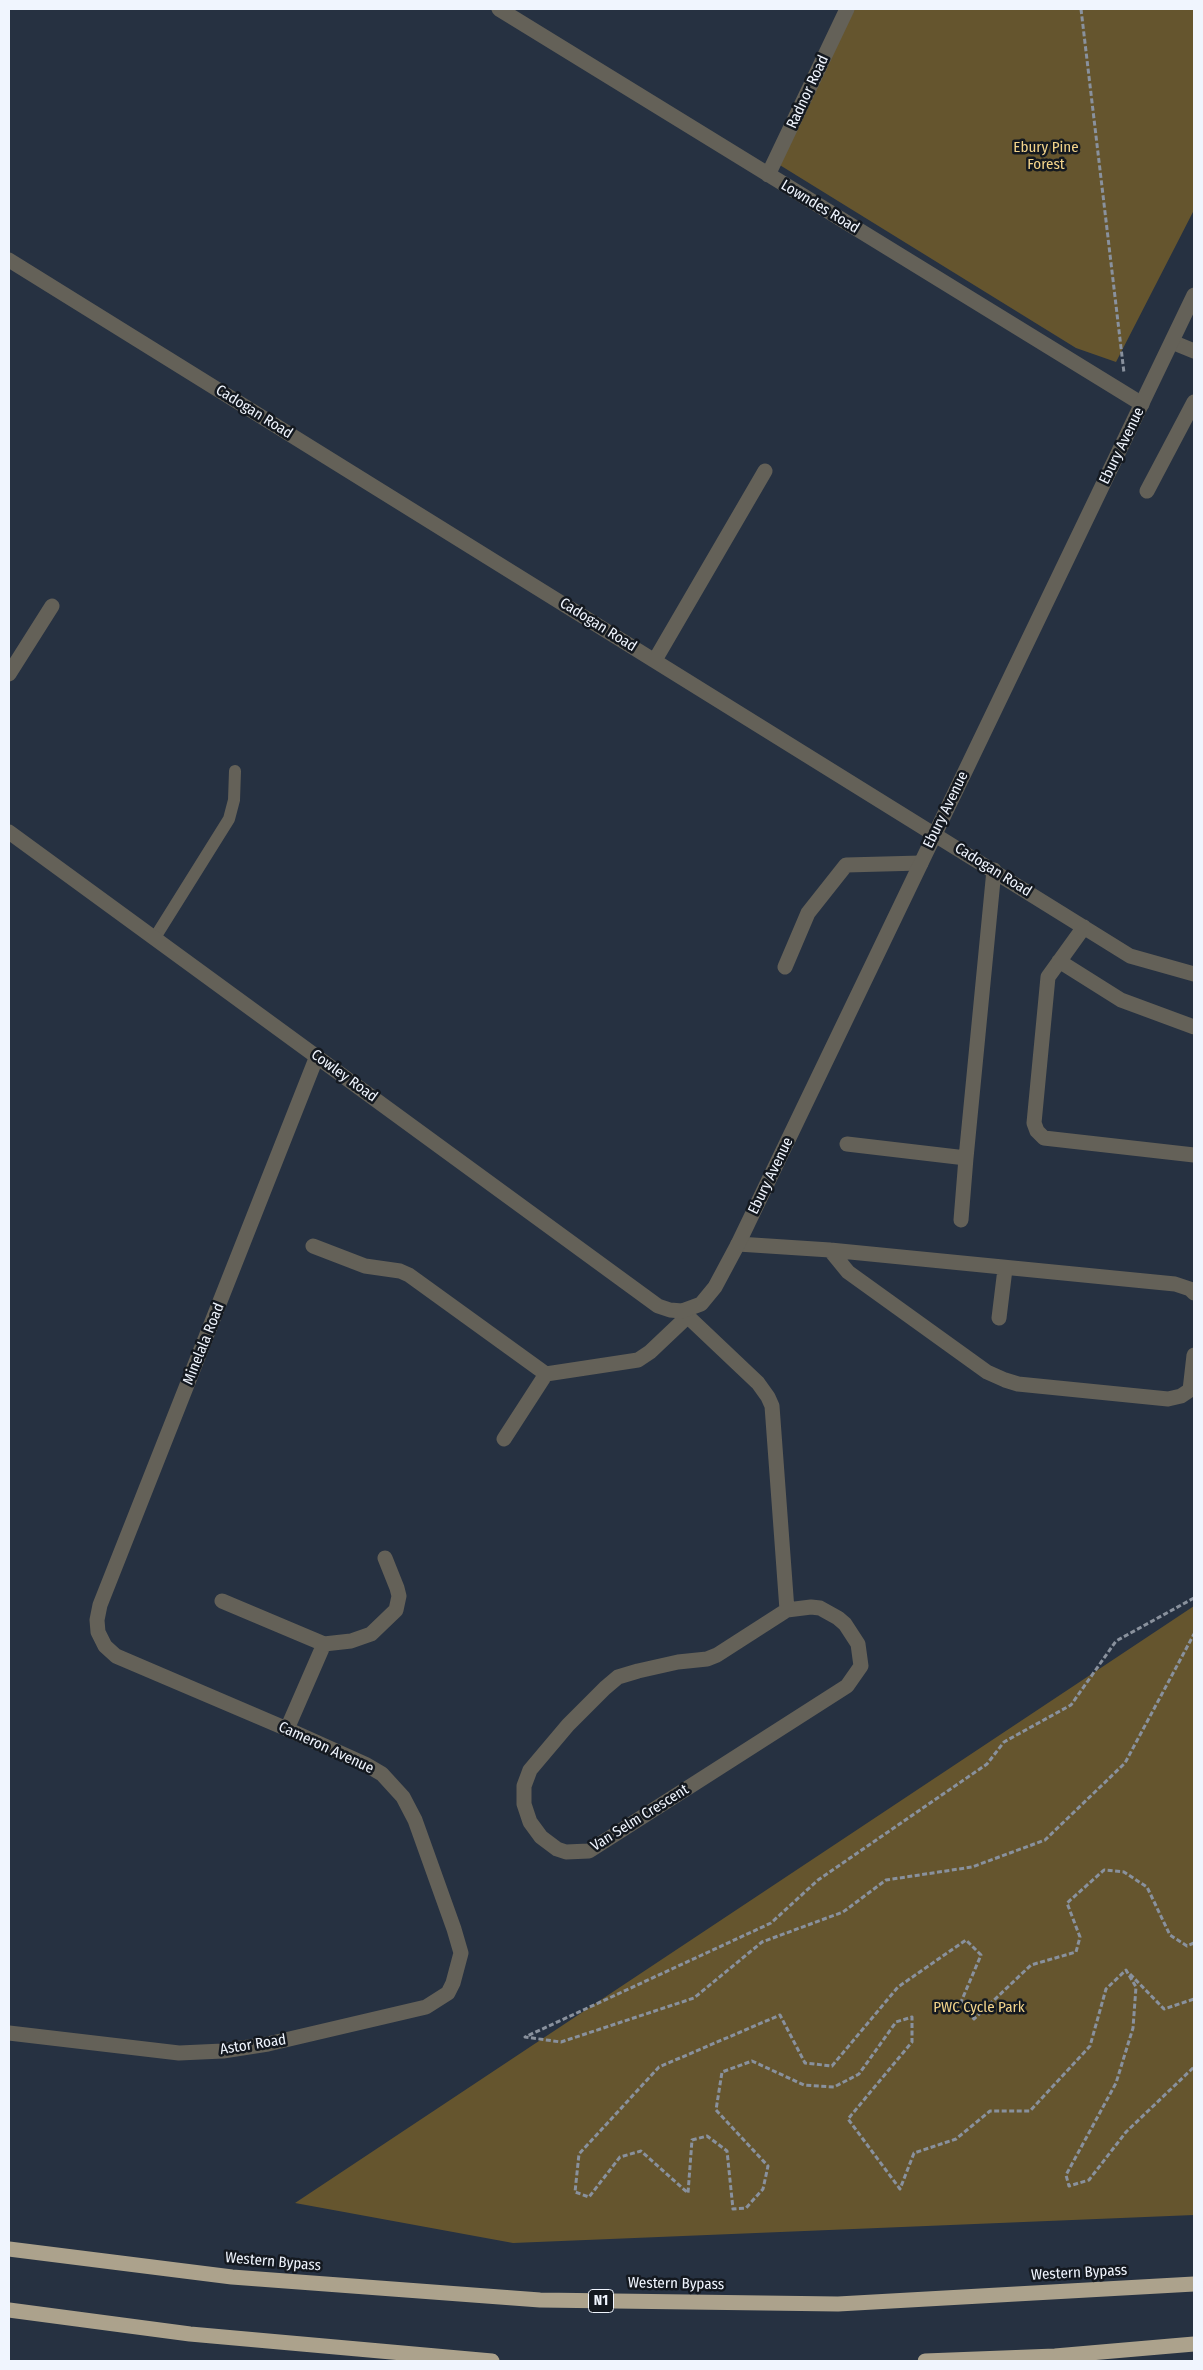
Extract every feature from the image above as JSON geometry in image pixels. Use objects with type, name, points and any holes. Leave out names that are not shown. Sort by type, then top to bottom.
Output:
[{"type":"highway","name":"Western Bypass","points":[[9,2249],[232,2277],[540,2300],[838,2304],[1194,2284]]},
{"type":"highway","points":[[9,2310],[190,2334],[492,2361]]},
{"type":"highway","points":[[925,2361],[1055,2356],[1194,2344]]},
{"type":"street","name":"Lowndes Road","points":[[499,9],[768,176],[1127,393],[1142,404]]},
{"type":"street","name":"Radnor Road","points":[[768,176],[847,9]]},
{"type":"street","name":"Cadogan Road","points":[[9,260],[1130,956],[1194,974]]},
{"type":"street","name":"Ebury Avenue","points":[[546,1374],[638,1360],[650,1352],[685,1314],[701,1304],[715,1287],[738,1244],[1194,295]]},
{"type":"street","points":[[1172,342],[1194,350]]},
{"type":"street","points":[[1147,491],[1194,402]]},
{"type":"street","points":[[655,660],[765,471]]},
{"type":"street","points":[[9,674],[52,606]]},
{"type":"street","name":"Cowley Road","points":[[9,832],[658,1306],[685,1314]]},
{"type":"street","points":[[785,967],[808,913],[846,865],[921,863]]},
{"type":"street","points":[[961,1220],[994,870]]},
{"type":"street","points":[[1084,927],[1048,977],[1034,1123],[1037,1131],[1044,1138],[1194,1155]]},
{"type":"street","points":[[1059,960],[1121,1000],[1194,1028]]},
{"type":"street","name":"Minelala Road","points":[[98,1632],[97,1620],[100,1606],[317,1056]]},
{"type":"street","points":[[846,1144],[966,1158]]},
{"type":"street","points":[[738,1244],[830,1250],[1005,1269],[1174,1284],[1190,1289],[1194,1294]]},
{"type":"street","points":[[312,1246],[365,1266],[400,1271],[409,1275],[546,1374],[504,1439]]},
{"type":"street","points":[[830,1250],[848,1272],[987,1372],[1018,1384],[1168,1399],[1181,1396],[1190,1390],[1194,1355]]},
{"type":"street","points":[[999,1318],[1005,1269]]},
{"type":"street","points":[[685,1314],[758,1383],[772,1406],[787,1610]]},
{"type":"street","points":[[222,1601],[324,1644],[360,1639],[371,1634],[396,1610],[399,1596],[385,1558]]},
{"type":"street","name":"Van Selm Crescent","points":[[811,1607],[820,1608],[846,1624],[858,1644],[860,1660],[860,1666],[847,1686],[589,1851],[566,1852],[557,1849],[541,1838],[530,1822],[524,1804],[524,1786],[530,1770],[568,1725],[605,1688],[618,1677],[638,1671],[707,1659],[717,1655],[787,1610],[811,1607]]},
{"type":"street","name":"Cameron Avenue","points":[[98,1632],[106,1646],[116,1656],[287,1729],[382,1774],[403,1797],[415,1820],[461,1953]]},
{"type":"street","points":[[287,1729],[324,1644]]},
{"type":"street","name":"Astor Road","points":[[9,2033],[179,2053],[223,2052],[268,2044],[426,2007],[448,1994],[461,1953]]},
{"type":"lane","points":[[154,938],[230,818],[234,800],[235,771]]},
{"type":"path","points":[[1081,9],[1127,393]]},
{"type":"path","points":[[1194,1598],[1116,1641],[1072,1705],[1004,1742],[987,1764],[818,1880],[771,1923],[526,2037],[561,2042],[694,1998],[762,1942],[844,1912],[886,1880],[972,1867],[1044,1840],[1126,1762],[1194,1634]]},
{"type":"path","points":[[1126,1970],[1106,1989],[1090,2046],[1030,2111],[990,2111],[956,2139],[914,2153],[900,2189],[848,2119],[912,2042],[912,2018],[896,2022],[859,2074],[834,2088],[804,2085],[752,2061],[722,2072],[716,2110],[768,2166],[763,2189],[746,2208],[733,2210],[727,2151],[707,2136],[692,2140],[688,2193],[641,2151],[620,2157],[589,2197],[575,2192],[579,2154],[659,2067],[780,2015],[804,2063],[832,2066],[898,1987],[966,1940],[981,1955],[961,2002],[974,2019],[1031,1965],[1076,1952],[1080,1937],[1067,1903],[1104,1870],[1124,1872],[1147,1887],[1170,1935],[1187,1946],[1194,1943]]},
{"type":"path","points":[[1126,1970],[1164,2009],[1194,2000]]},
{"type":"path","points":[[1126,1970],[1136,1987],[1133,2028],[1116,2083],[1066,2175],[1069,2186],[1088,2180],[1126,2132],[1194,2067]]},
{"type":"green space","name":"Ebury Pine Forest","points":[[849,9],[1194,9],[1194,210],[1116,362],[1076,348],[770,159]]},
{"type":"green space","name":"PWC Cycle Park","points":[[1194,1606],[1194,2215],[513,2243],[295,2203]]}]
